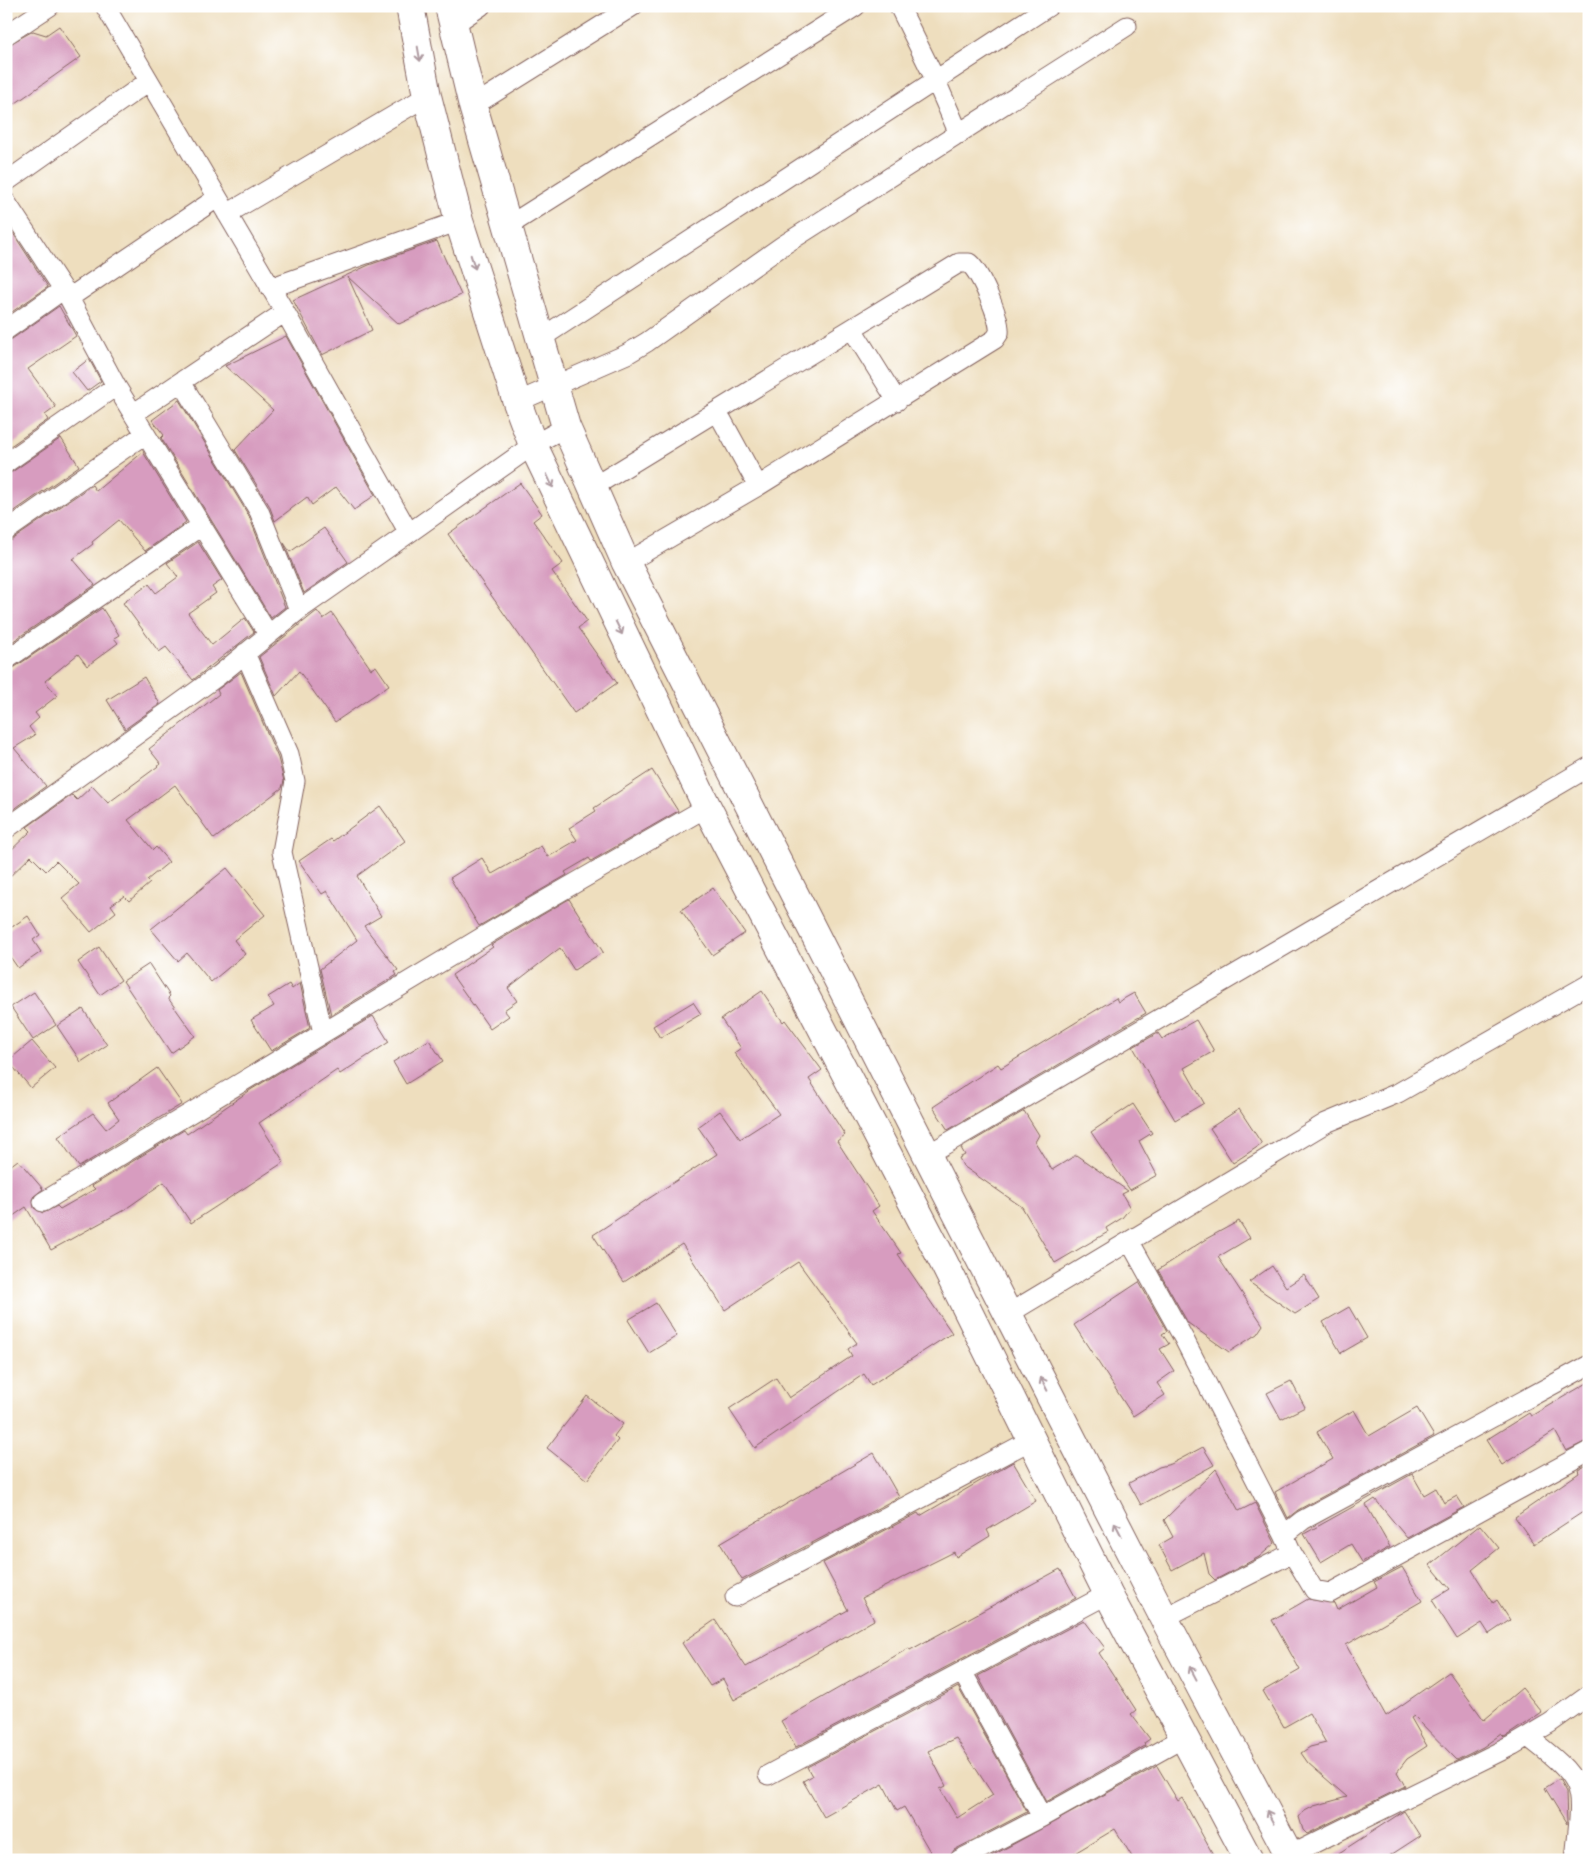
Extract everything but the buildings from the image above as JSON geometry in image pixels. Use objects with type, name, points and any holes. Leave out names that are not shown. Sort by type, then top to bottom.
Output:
[{"type":"highway","points":[[410,6],[426,96],[459,221],[517,402],[533,445],[597,583],[707,807],[1033,1439],[1108,1594],[1249,1860]]},
{"type":"highway","points":[[451,16],[473,106],[540,338],[556,386],[566,427],[626,563],[1164,1618],[1291,1858]]},
{"type":"street","points":[[6,36],[50,6]]},
{"type":"street","points":[[104,6],[284,312],[409,533]]},
{"type":"street","points":[[451,16],[481,6]]},
{"type":"street","points":[[473,106],[633,6]]},
{"type":"street","points":[[508,226],[856,6]]},
{"type":"street","points":[[899,6],[936,81],[959,134]]},
{"type":"street","points":[[540,338],[1049,6]]},
{"type":"street","points":[[517,402],[627,354],[647,342],[782,246],[1127,26]]},
{"type":"street","points":[[6,182],[149,81]]},
{"type":"street","points":[[6,330],[222,206],[426,96]]},
{"type":"street","points":[[6,202],[66,294],[144,434],[268,634]]},
{"type":"street","points":[[270,288],[459,221]]},
{"type":"street","points":[[593,487],[959,263],[969,263],[976,271],[998,320],[999,333],[988,345],[758,486],[626,563]]},
{"type":"street","points":[[133,414],[284,312]]},
{"type":"street","points":[[852,329],[897,401]]},
{"type":"street","points":[[181,382],[259,511],[299,610]]},
{"type":"street","points":[[6,463],[116,386]]},
{"type":"street","points":[[717,412],[758,486]]},
{"type":"street","points":[[6,829],[170,712],[299,610],[533,445],[566,427]]},
{"type":"street","points":[[6,531],[144,434]]},
{"type":"street","points":[[6,660],[201,526]]},
{"type":"street","points":[[245,653],[289,754],[296,781],[282,852],[323,1033]]},
{"type":"street","points":[[927,1155],[1589,767]]},
{"type":"street","points":[[43,1202],[499,927],[707,807]]},
{"type":"street","points":[[1008,1314],[1326,1123],[1398,1092],[1589,984]]},
{"type":"street","points":[[1130,1242],[1184,1339],[1292,1553],[1314,1590],[1330,1592],[1589,1451]]},
{"type":"street","points":[[1284,1535],[1303,1520],[1589,1365]]},
{"type":"street","points":[[735,1597],[1033,1439]]},
{"type":"street","points":[[1164,1618],[1292,1553]]},
{"type":"street","points":[[768,1775],[963,1673],[1108,1594]]},
{"type":"street","points":[[963,1673],[1042,1817]]},
{"type":"street","points":[[1291,1858],[1528,1737],[1589,1695]]},
{"type":"street","points":[[959,1860],[1042,1817],[1185,1737]]},
{"type":"street","points":[[1528,1737],[1561,1762],[1578,1787],[1580,1803],[1575,1860]]}]
